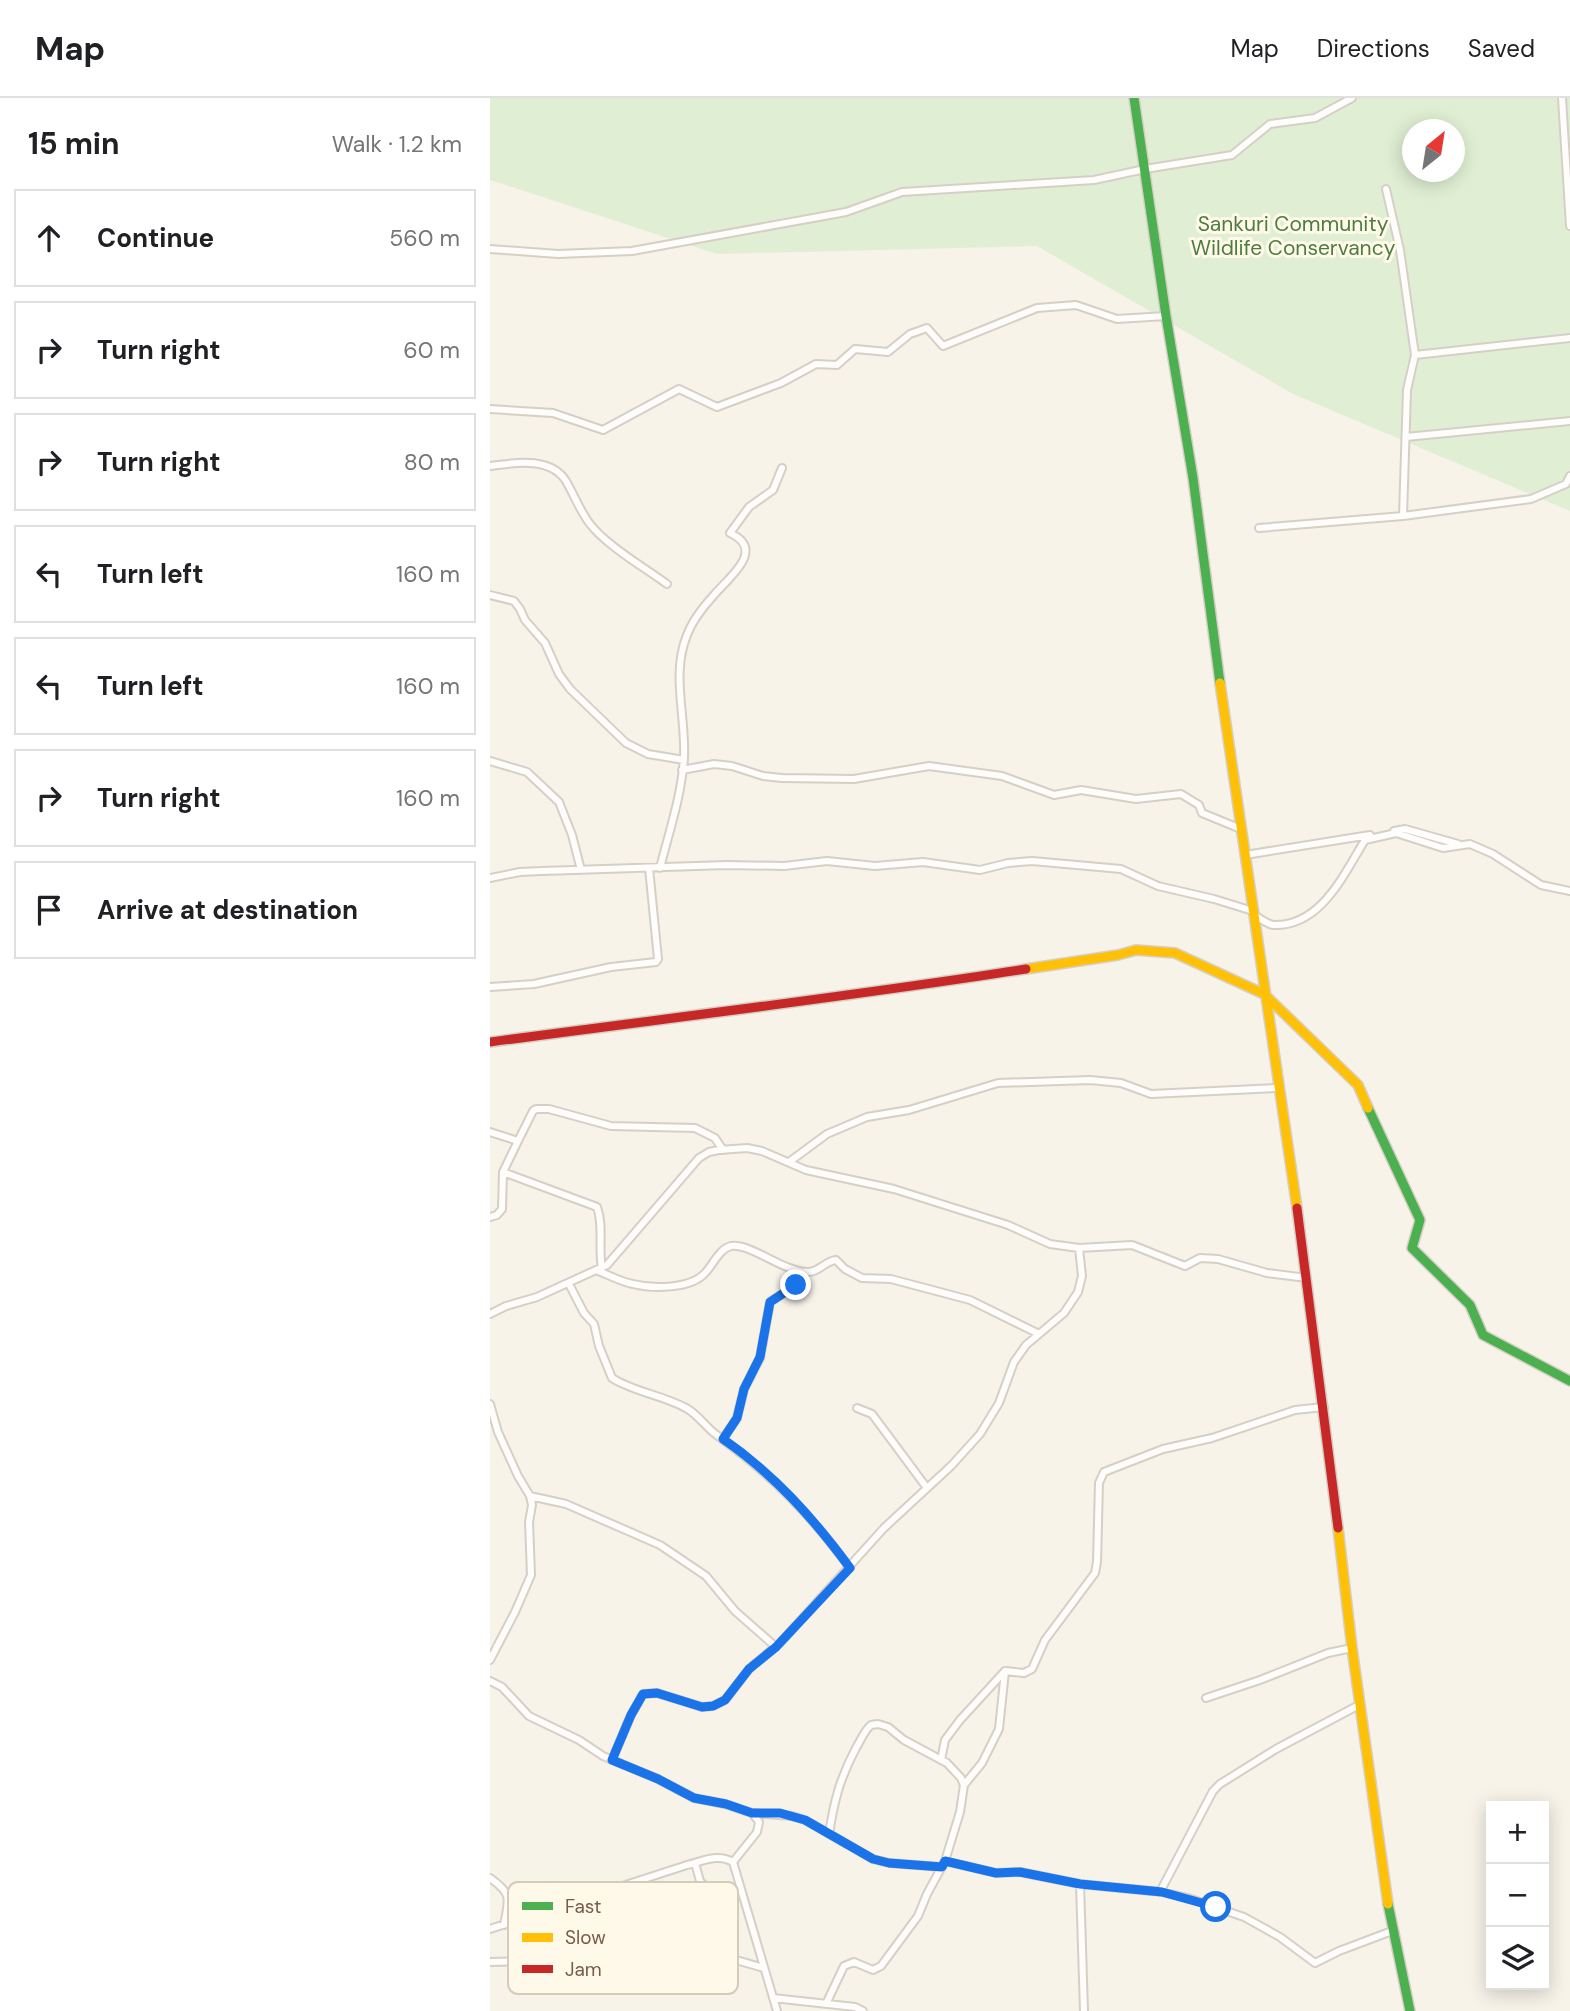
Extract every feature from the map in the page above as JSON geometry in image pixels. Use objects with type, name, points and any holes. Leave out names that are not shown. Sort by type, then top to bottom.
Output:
[{"type":"street","points":[[1135,98],[1166,316],[1193,478],[1264,994],[1307,1278],[1359,1704],[1392,1931],[1410,2011]]},
{"type":"street","points":[[490,249],[558,254],[632,251],[846,212],[902,192],[1094,180],[1232,155],[1270,124],[1315,118],[1352,98]]},
{"type":"street","points":[[1562,98],[1570,226]]},
{"type":"street","points":[[1387,189],[1400,250],[1415,355],[1407,390],[1403,516]]},
{"type":"street","points":[[490,409],[553,413],[603,430],[679,388],[717,407],[781,383],[816,363],[837,365],[855,349],[887,352],[910,334],[927,328],[943,346],[1037,308],[1076,305],[1117,319],[1166,316]]},
{"type":"street","points":[[1415,355],[1570,338]]},
{"type":"street","points":[[1406,437],[1570,421]]},
{"type":"street","points":[[490,466],[522,461],[548,467],[564,477],[590,525],[667,584]]},
{"type":"street","points":[[660,868],[675,813],[684,760],[679,665],[682,647],[692,621],[715,593],[736,574],[743,562],[745,550],[739,537],[730,533],[749,507],[772,490],[782,468]]},
{"type":"street","points":[[1259,528],[1403,516],[1531,499],[1566,484],[1570,476]]},
{"type":"street","points":[[490,595],[514,601],[524,620],[545,643],[559,674],[570,689],[626,743],[648,754],[684,760]]},
{"type":"street","points":[[490,761],[527,772],[561,805],[581,870]]},
{"type":"street","points":[[682,770],[721,764],[772,777],[854,779],[929,766],[992,774],[1054,794],[1081,790],[1136,799],[1181,794],[1199,805],[1202,813],[1241,829]]},
{"type":"street","points":[[1245,855],[1405,829],[1470,845],[1493,854],[1541,886],[1570,891]]},
{"type":"street","points":[[490,878],[520,872],[784,866],[827,861],[875,866],[930,862],[969,870],[1032,861],[1121,869],[1158,886],[1214,899],[1254,913],[1271,925],[1314,913],[1342,878],[1365,840],[1396,833],[1443,848],[1460,844]]},
{"type":"street","points":[[490,987],[534,984],[611,967],[656,962],[658,959],[649,868]]},
{"type":"street","points":[[490,1042],[872,993],[1136,950],[1175,953],[1264,994],[1359,1085],[1384,1147],[1420,1220],[1412,1248],[1471,1305],[1483,1335],[1570,1381]]},
{"type":"street","points":[[789,1162],[827,1134],[867,1117],[909,1110],[998,1083],[1090,1080],[1121,1083],[1151,1094],[1278,1088]]},
{"type":"street","points":[[490,1217],[501,1212],[503,1172],[533,1111],[542,1108],[611,1126],[695,1128],[715,1138],[723,1150]]},
{"type":"street","points":[[490,1132],[518,1141]]},
{"type":"street","points":[[490,1314],[600,1270],[613,1260],[699,1158],[709,1152],[747,1148],[762,1151],[806,1170],[904,1192],[1008,1225],[1043,1241],[1079,1248],[1132,1245],[1185,1266],[1200,1258],[1218,1259],[1267,1273],[1307,1278]]},
{"type":"street","points":[[503,1172],[597,1207],[600,1270]]},
{"type":"street","points":[[600,1270],[633,1284],[651,1286],[693,1283],[723,1251],[736,1246],[747,1248],[789,1269],[805,1272],[812,1272],[825,1263],[836,1260],[845,1269],[862,1278],[882,1277],[971,1300],[1039,1334]]},
{"type":"street","points":[[612,1760],[643,1694],[657,1693],[702,1707],[713,1706],[725,1700],[749,1669],[776,1647],[884,1528],[980,1434],[999,1403],[1014,1362],[1026,1345],[1064,1313],[1078,1292],[1082,1276],[1079,1248]]},
{"type":"street","points":[[723,1439],[737,1418],[744,1389],[760,1357],[770,1302],[796,1285],[805,1272]]},
{"type":"street","points":[[569,1284],[584,1313],[594,1324],[599,1346],[612,1378],[682,1406],[763,1470],[823,1531],[850,1568]]},
{"type":"street","points":[[490,1404],[498,1432],[532,1505],[529,1522],[531,1575],[490,1660]]},
{"type":"street","points":[[1005,1671],[1024,1673],[1032,1669],[1045,1640],[1095,1573],[1099,1483],[1104,1472],[1163,1449],[1212,1438],[1295,1410],[1324,1407]]},
{"type":"street","points":[[857,1408],[872,1414],[927,1488]]},
{"type":"street","points":[[530,1496],[566,1504],[668,1550],[706,1576],[735,1611],[776,1647]]},
{"type":"street","points":[[1206,1698],[1261,1680],[1328,1653],[1352,1648]]},
{"type":"street","points":[[941,1760],[946,1740],[960,1720],[1005,1671]]},
{"type":"street","points":[[826,2004],[844,1966],[854,1962],[873,1970],[881,1966],[918,1916],[944,1864],[960,1812],[964,1785],[982,1763],[999,1729],[1005,1671]]},
{"type":"street","points":[[490,1681],[502,1687],[528,1716],[579,1740],[612,1760],[658,1779],[694,1798],[726,1804],[752,1813],[792,1816],[873,1859],[889,1863],[944,1864],[996,1873],[1020,1872],[1080,1884],[1160,1892],[1188,1898],[1244,1917],[1280,1937],[1315,1963],[1392,1931]]},
{"type":"street","points":[[1160,1892],[1213,1791],[1220,1784],[1276,1749],[1359,1704]]},
{"type":"street","points":[[829,1834],[839,1784],[871,1725],[888,1727],[904,1740],[941,1760],[953,1769],[964,1785]]},
{"type":"street","points":[[733,1861],[757,1832],[759,1822],[752,1813]]},
{"type":"street","points":[[636,1882],[719,1856],[733,1861]]},
{"type":"street","points":[[733,1861],[776,2011]]},
{"type":"street","points":[[695,1863],[701,1882]]},
{"type":"street","points":[[490,1878],[503,1888],[508,1897]]},
{"type":"street","points":[[1080,1884],[1084,2011]]},
{"type":"street","points":[[504,1925],[508,1904]]},
{"type":"street","points":[[490,1929],[508,1924]]},
{"type":"street","points":[[738,1961],[764,1968]]},
{"type":"street","points":[[490,1962],[508,1962]]},
{"type":"street","points":[[773,1998],[855,2007],[863,2011]]},
{"type":"green space","name":"Sankuri Community Wildlife Conservancy","points":[[490,98],[1570,98],[1570,511],[1293,394],[1037,246],[717,254],[490,180]]},
{"type":"traffic: fast","points":[[1134,98],[1193,478],[1220,683]]},
{"type":"traffic: fast","points":[[1368,1108],[1420,1220],[1412,1248],[1470,1305],[1483,1335],[1570,1381]]},
{"type":"traffic: fast","points":[[1388,1904],[1410,2011]]},
{"type":"traffic: slow","points":[[1220,683],[1297,1208]]},
{"type":"traffic: slow","points":[[1026,969],[1136,950],[1175,953],[1264,994],[1358,1085],[1368,1108]]},
{"type":"traffic: slow","points":[[1338,1528],[1388,1904]]},
{"type":"traffic: jam","points":[[490,1042],[1026,969]]},
{"type":"traffic: jam","points":[[1297,1208],[1338,1528]]},
{"type":"route","points":[[796,1285],[772,1298],[770,1302],[760,1357],[744,1389],[737,1418],[723,1439],[763,1470],[803,1508],[850,1568],[776,1647],[759,1658],[725,1700],[713,1706],[702,1707],[657,1693],[643,1694],[612,1760],[658,1779],[694,1798],[726,1804],[752,1813],[780,1813],[805,1820],[861,1854],[889,1863],[942,1867],[945,1861],[996,1873],[1020,1872],[1080,1884],[1130,1891],[1162,1892],[1216,1907]]}]
